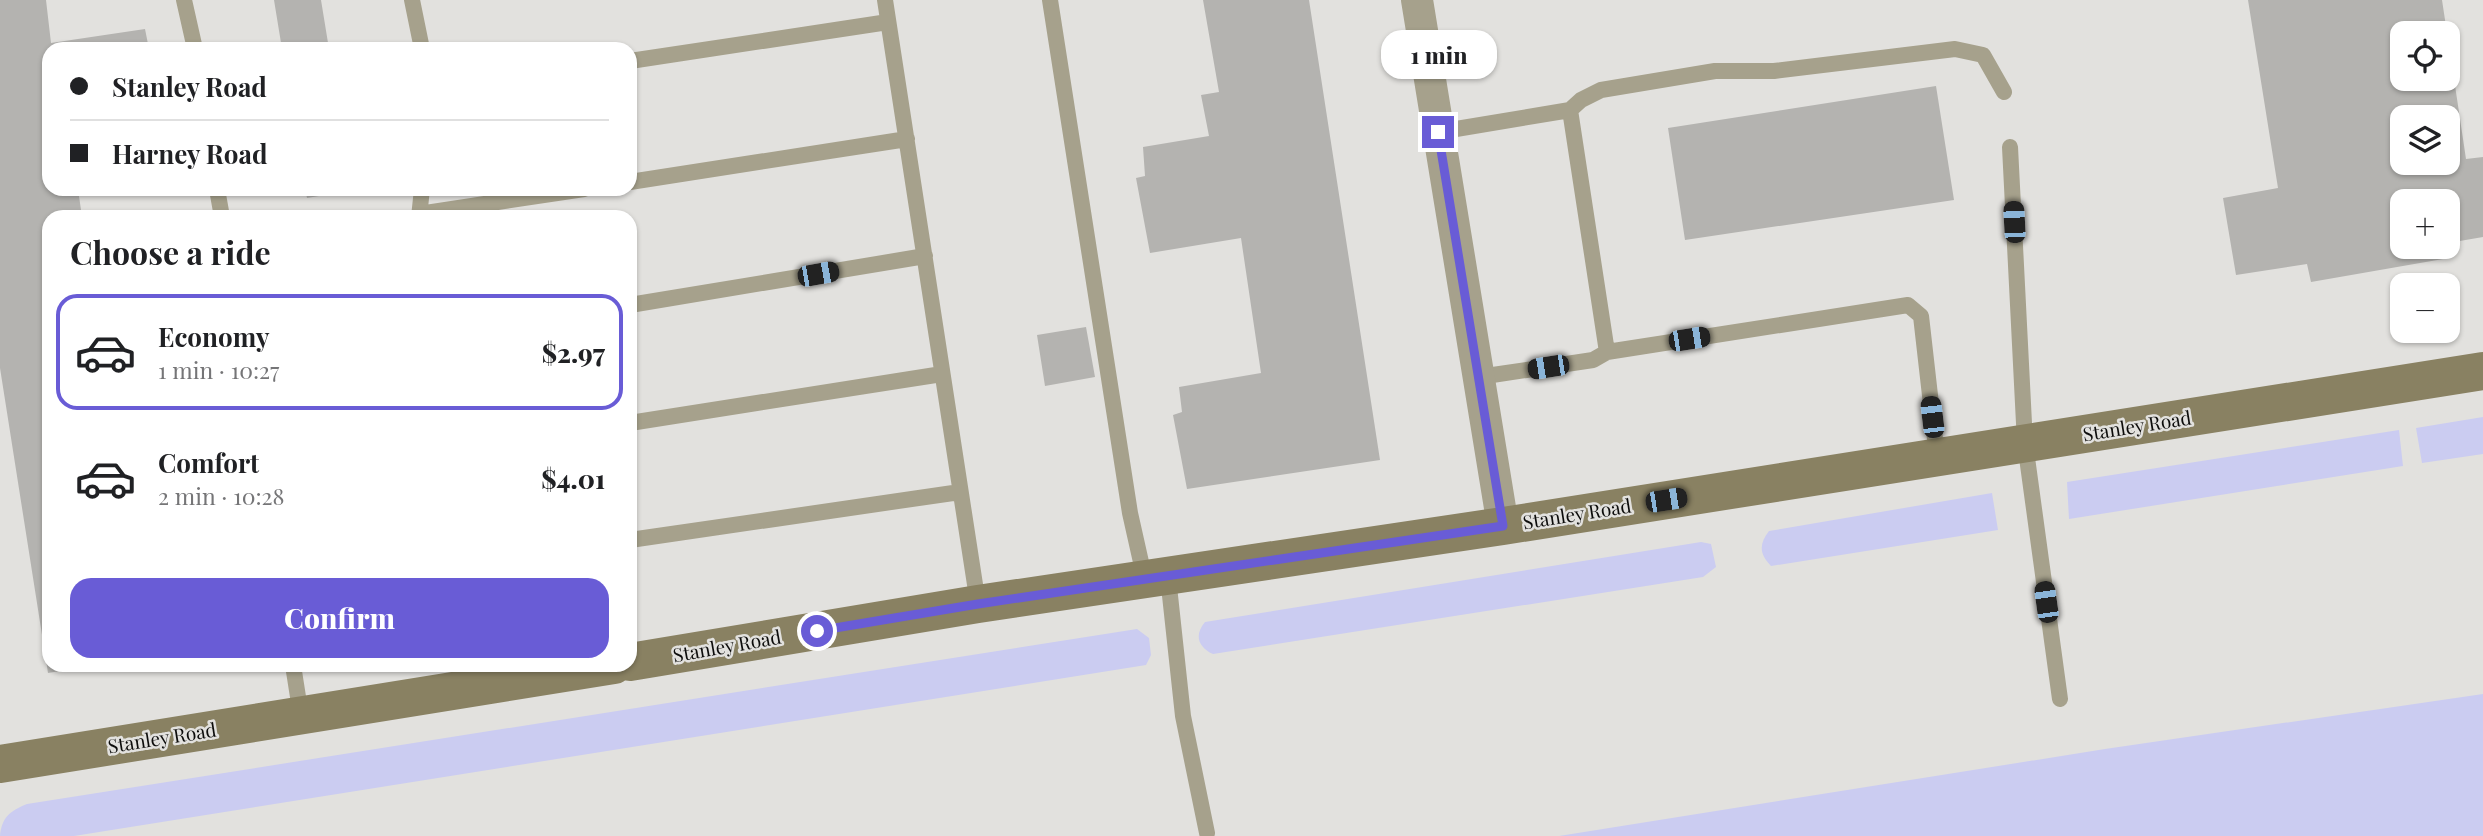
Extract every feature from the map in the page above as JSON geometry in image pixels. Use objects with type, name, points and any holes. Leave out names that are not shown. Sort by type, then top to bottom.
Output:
[{"type":"street","points":[[1417,0],[1503,526]]},
{"type":"street","name":"Stanley Road","points":[[637,661],[978,604],[1503,526],[2483,371]]},
{"type":"street","name":"Stanley Road","points":[[0,764],[301,716],[462,678],[532,672]]},
{"type":"lane","points":[[184,0],[193,42]]},
{"type":"lane","points":[[412,0],[421,42]]},
{"type":"lane","points":[[885,0],[978,604]]},
{"type":"lane","points":[[1050,0],[1128,500],[1156,578],[1206,833]]},
{"type":"lane","points":[[637,60],[888,22]]},
{"type":"lane","points":[[1438,132],[1570,110],[1581,100],[1601,90],[1715,71],[1774,71],[1955,49],[1983,55],[2004,92]]},
{"type":"lane","points":[[1570,110],[1607,352]]},
{"type":"lane","points":[[637,181],[907,139]]},
{"type":"lane","points":[[2010,147],[2025,443],[2060,699]]},
{"type":"lane","points":[[455,210],[540,196]]},
{"type":"lane","points":[[637,304],[925,256]]},
{"type":"lane","points":[[1479,377],[1593,360],[1607,352],[1908,305],[1921,316],[1937,457]]},
{"type":"lane","points":[[637,421],[942,374]]},
{"type":"lane","points":[[637,539],[960,492]]},
{"type":"lane","points":[[294,672],[301,716]]},
{"type":"shaded area","points":[[2483,417],[2483,454],[2422,463],[2416,428]]},
{"type":"shaded area","points":[[2399,430],[2403,466],[2069,519],[2067,482]]},
{"type":"shaded area","points":[[1992,493],[1998,530],[1771,566],[1762,553],[1763,540],[1769,531]]},
{"type":"shaded area","points":[[1701,542],[1711,544],[1716,567],[1703,577],[1213,654],[1204,648],[1199,640],[1205,622]]},
{"type":"shaded area","points":[[1137,629],[1149,638],[1151,655],[1146,665],[74,836],[0,836],[8,816],[27,804]]},
{"type":"shaded area","points":[[2483,694],[2483,836],[1559,836],[2105,749]]},
{"type":"building","points":[[0,0],[46,0],[51,42],[42,42],[42,196],[79,196],[81,210],[42,210],[42,635],[0,368]]},
{"type":"building","points":[[274,0],[321,0],[328,42],[281,42]]},
{"type":"building","points":[[1203,0],[1309,0],[1380,460],[1187,489],[1173,415],[1182,412],[1179,387],[1261,373],[1241,238],[1150,253],[1136,178],[1145,176],[1143,147],[1209,136],[1201,95],[1219,92]]},
{"type":"building","points":[[2248,0],[2442,0],[2445,21],[2390,21],[2390,91],[2456,91],[2458,105],[2390,105],[2390,175],[2460,175],[2460,119],[2466,159],[2483,157],[2483,237],[2460,241],[2460,189],[2390,189],[2390,259],[2443,259],[2311,282],[2307,264],[2236,275],[2223,198],[2278,188]]},
{"type":"building","points":[[145,29],[148,42],[58,42]]},
{"type":"building","points":[[1936,86],[1954,200],[1685,240],[1668,128]]},
{"type":"building","points":[[1086,327],[1095,377],[1045,386],[1037,335]]},
{"type":"route","points":[[817,631],[978,604],[1503,526],[1438,132]]}]
